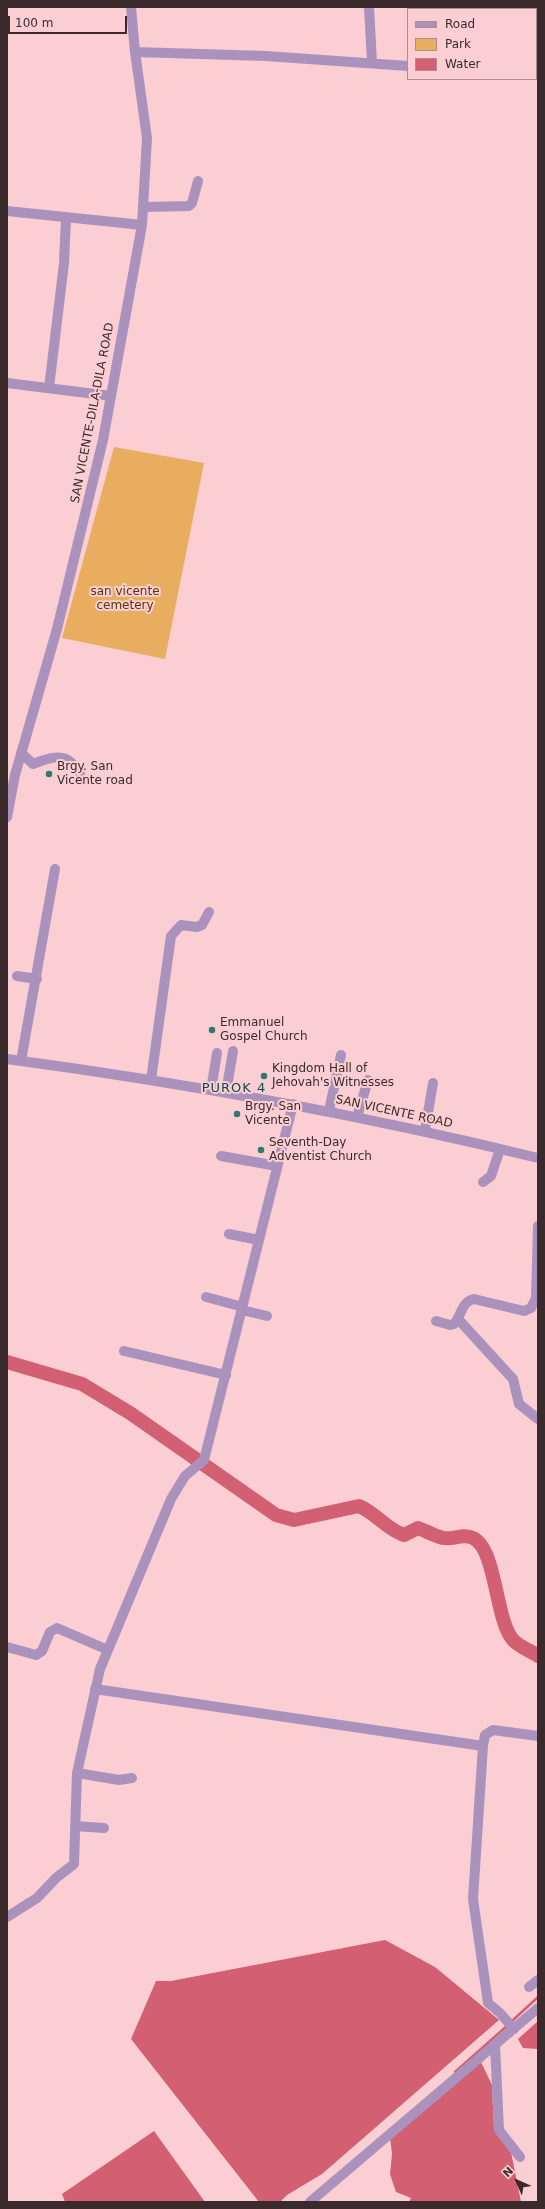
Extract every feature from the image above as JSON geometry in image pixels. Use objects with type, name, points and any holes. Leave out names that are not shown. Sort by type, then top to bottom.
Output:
[{"type":"street","name":"SAN VICENTE-DILA-DILA ROAD","points":[[7,817],[10,786],[57,629],[103,440],[145,207],[147,138],[135,52],[131,7]]},
{"type":"street","points":[[369,7],[372,63]]},
{"type":"street","points":[[135,52],[266,56],[354,64],[372,63],[407,66]]},
{"type":"street","points":[[145,207],[189,206],[192,203],[198,181]]},
{"type":"street","points":[[7,211],[142,225]]},
{"type":"street","points":[[49,388],[64,263],[66,218]]},
{"type":"street","points":[[7,384],[111,396]]},
{"type":"street","points":[[21,753],[33,764],[45,758],[64,759],[72,763],[80,773]]},
{"type":"street","points":[[21,1060],[56,869]]},
{"type":"street","points":[[151,1080],[171,936],[181,925],[197,927],[202,925],[209,912]]},
{"type":"street","points":[[17,976],[37,979]]},
{"type":"street","points":[[226,1093],[233,1050]]},
{"type":"street","points":[[211,1090],[217,1053]]},
{"type":"street","points":[[329,1111],[341,1055]]},
{"type":"street","name":"SAN VICENTE ROAD","points":[[7,1058],[293,1104],[425,1130],[538,1158]]},
{"type":"street","points":[[357,1117],[368,1080]]},
{"type":"street","points":[[425,1130],[433,1083]]},
{"type":"street","points":[[7,1917],[37,1898],[56,1878],[74,1864],[78,1773],[100,1669],[171,1499],[185,1476],[204,1460],[293,1104]]},
{"type":"street","points":[[483,1182],[491,1176],[500,1149]]},
{"type":"street","points":[[221,1156],[277,1166]]},
{"type":"street","points":[[436,1321],[450,1325],[458,1319],[462,1307],[468,1301],[474,1299],[524,1311],[533,1307],[536,1298],[538,1232]]},
{"type":"street","points":[[229,1234],[259,1240]]},
{"type":"street","points":[[206,1297],[267,1316]]},
{"type":"street","points":[[458,1319],[513,1379],[519,1404],[538,1419]]},
{"type":"street","points":[[124,1351],[226,1375]]},
{"type":"street","points":[[7,1647],[36,1655],[42,1650],[50,1632],[57,1628],[108,1650]]},
{"type":"street","points":[[95,1690],[483,1746]]},
{"type":"street","points":[[511,2025],[500,2013],[489,2005],[487,2000],[482,1953],[474,1913],[474,1866],[483,1746],[485,1735],[493,1730],[538,1736]]},
{"type":"street","points":[[78,1773],[119,1780],[132,1778]]},
{"type":"street","points":[[76,1826],[104,1828]]},
{"type":"street","points":[[529,1987],[538,1980]]},
{"type":"street","points":[[310,2202],[495,2045],[511,2025],[538,2008]]},
{"type":"street","points":[[495,2045],[499,2130],[520,2157]]},
{"type":"green space","points":[[529,7],[530,8],[481,8]]},
{"type":"green space","name":"san vicente cemetery","points":[[114,447],[204,463],[165,659],[62,638]]},
{"type":"water","points":[[385,1940],[435,1967],[499,2020],[322,2174],[287,2195],[280,2202],[259,2202],[131,2039],[156,1981],[171,1981]]},
{"type":"water","points":[[538,2021],[538,2049],[523,2048],[518,2039]]},
{"type":"water","points":[[481,2062],[492,2085],[494,2129],[511,2152],[521,2202],[409,2202],[411,2198],[396,2192],[390,2174],[392,2154],[390,2137]]},
{"type":"water","points":[[154,2131],[205,2202],[65,2202],[62,2194]]},
{"type":"waterway","points":[[7,1362],[82,1384],[130,1413],[276,1515],[294,1520],[359,1506],[392,1529],[404,1535],[418,1528],[443,1538],[462,1536],[473,1538],[481,1545],[487,1556],[508,1632],[516,1643],[538,1656]]},
{"type":"waterway","points":[[512,2021],[538,1997]]},
{"type":"waterway","points":[[455,2072],[508,2025]]},
{"type":"place","name":"Brgy. San Vicente road","points":[[49,774]]},
{"type":"place","name":"Emmanuel Gospel Church","points":[[212,1030]]},
{"type":"place","name":"Kingdom Hall of Jehovah's Witnesses","points":[[264,1076]]},
{"type":"place","name":"Brgy. San Vicente","points":[[237,1114]]},
{"type":"place","name":"Seventh-Day Adventist Church","points":[[261,1150]]},
{"type":"district","name":"PUROK 4","points":[[234,1089]]}]
